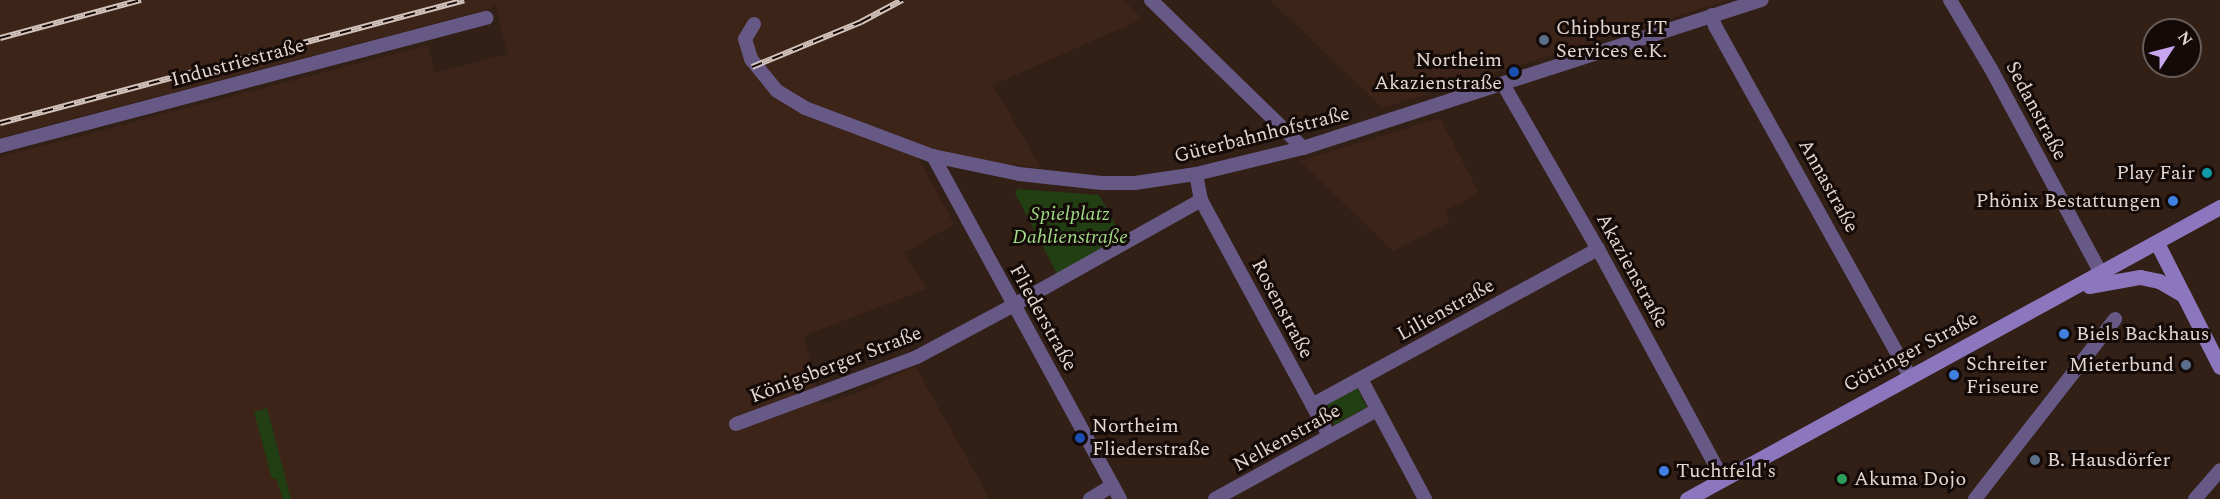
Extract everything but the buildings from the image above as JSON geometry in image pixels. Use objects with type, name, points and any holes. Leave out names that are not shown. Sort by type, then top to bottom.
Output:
[{"type":"main road","name":"Göttinger Straße","points":[[1687,499],[2220,207]]},
{"type":"main road","points":[[2157,243],[2220,367]]},
{"type":"main road","points":[[2070,290],[2140,277],[2159,281],[2183,295]]},
{"type":"street","points":[[1151,0],[1303,148]]},
{"type":"street","name":"Güterbahnhofstraße","points":[[754,24],[745,39],[748,53],[770,84],[784,98],[805,108],[933,156],[1019,174],[1102,183],[1135,183],[1196,174],[1303,148],[1762,0]]},
{"type":"street","name":"Sedanstraße","points":[[1950,0],[1991,69],[2101,273]]},
{"type":"street","name":"Annastraße","points":[[1712,15],[1715,26],[1910,376]]},
{"type":"street","name":"Industriestraße","points":[[0,146],[486,18]]},
{"type":"street","name":"Akazienstraße","points":[[1503,84],[1598,249],[1723,479]]},
{"type":"street","name":"Fliederstraße","points":[[933,156],[1120,499]]},
{"type":"street","name":"Rosenstraße","points":[[1196,174],[1201,200],[1329,436]]},
{"type":"street","name":"Königsberger Straße","points":[[736,424],[917,357],[1201,200]]},
{"type":"street","name":"Lilienstraße","points":[[1312,405],[1598,249]]},
{"type":"street","points":[[1975,499],[2115,319]]},
{"type":"street","points":[[1361,379],[1425,499]]},
{"type":"street","name":"Nelkenstraße","points":[[1215,499],[1377,410]]},
{"type":"street","points":[[2195,499],[2220,470]]},
{"type":"street","points":[[1090,499],[1112,486]]},
{"type":"shaded area","points":[[0,0],[1124,0],[1142,19],[993,85],[1041,168],[915,152],[954,224],[905,253],[926,289],[804,336],[821,405],[863,391],[915,366],[990,499],[0,499],[0,157],[428,45],[435,73],[508,54],[495,5],[490,9],[0,138]]},
{"type":"shaded area","points":[[1270,0],[1728,0],[1382,108]]},
{"type":"shaded area","points":[[1440,118],[1479,193],[1445,211],[1450,222],[1393,251],[1300,161]]},
{"type":"green space","name":"Spielplatz Dahlienstraße","points":[[1018,189],[1099,195],[1122,236],[1057,274],[1015,193]]},
{"type":"green space","points":[[1357,388],[1367,407],[1334,425],[1324,406]]},
{"type":"green space","points":[[267,408],[291,499],[283,499],[276,478],[272,479],[254,412]]},
{"type":"railway","points":[[0,38],[141,0]]},
{"type":"railway","points":[[0,123],[464,0]]},
{"type":"railway","points":[[752,67],[861,22],[902,0]]},
{"type":"place","name":"Chipburg IT Services e.K.","points":[[1544,40]]},
{"type":"place","name":"Northeim Akazienstraße","points":[[1514,72]]},
{"type":"place","name":"Play Fair","points":[[2207,173]]},
{"type":"place","name":"Phönix Bestattungen","points":[[2173,201]]},
{"type":"place","name":"Biels Backhaus","points":[[2064,334]]},
{"type":"place","name":"Mieterbund","points":[[2186,365]]},
{"type":"place","name":"Schreiter Friseure","points":[[1954,375]]},
{"type":"place","name":"Northeim Fliederstraße","points":[[1080,438]]},
{"type":"place","name":"B. Hausdörfer","points":[[2035,460]]},
{"type":"place","name":"Tuchtfeld's","points":[[1664,471]]},
{"type":"place","name":"Akuma Dojo","points":[[1842,479]]}]
